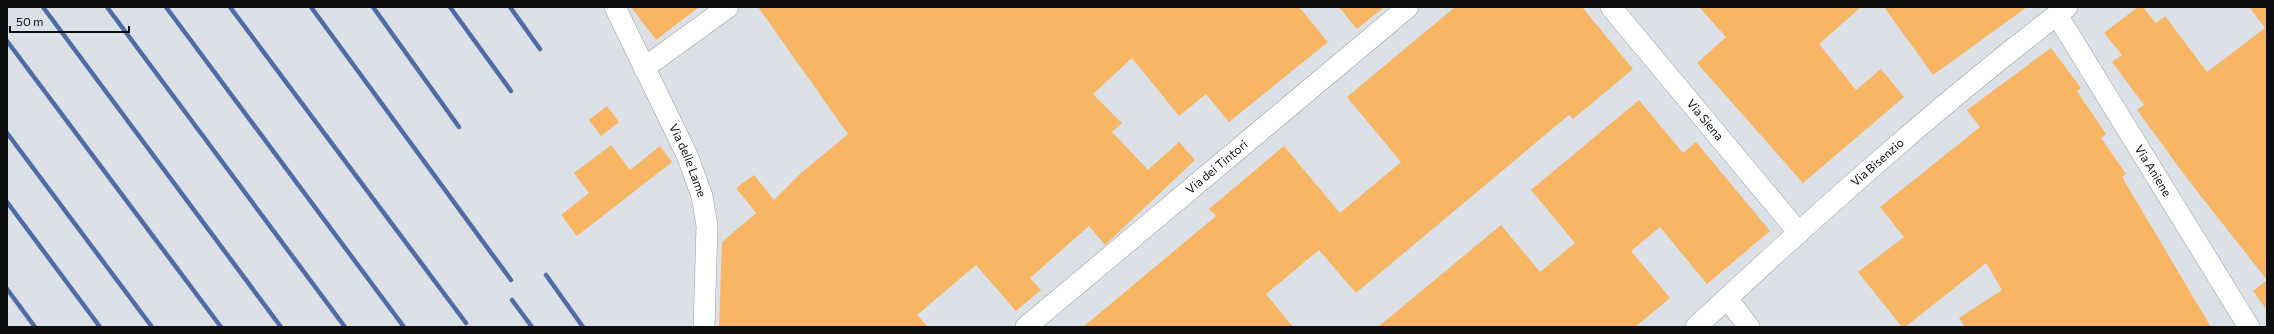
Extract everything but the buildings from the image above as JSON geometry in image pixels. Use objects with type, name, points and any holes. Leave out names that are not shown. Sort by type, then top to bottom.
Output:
[{"type":"street","name":"Via delle Lame","points":[[615,7],[688,156],[702,196],[707,226],[704,327]]},
{"type":"street","points":[[644,68],[728,7]]},
{"type":"street","name":"Via dei Tintori","points":[[1026,327],[1408,7]]},
{"type":"street","name":"Via Siena","points":[[1611,7],[1799,233]]},
{"type":"street","name":"Via Bisenzio","points":[[1696,327],[1799,233],[1960,92],[2062,10]]},
{"type":"street","name":"Via Aniene","points":[[2062,10],[2249,327]]},
{"type":"street","points":[[1727,298],[1749,327]]},
{"type":"waterway","points":[[43,7],[281,327]]},
{"type":"waterway","points":[[107,7],[345,327]]},
{"type":"waterway","points":[[166,7],[404,327]]},
{"type":"waterway","points":[[230,7],[466,323]]},
{"type":"waterway","points":[[311,7],[511,280]]},
{"type":"waterway","points":[[373,7],[459,127]]},
{"type":"waterway","points":[[450,7],[511,91]]},
{"type":"waterway","points":[[510,7],[540,49]]},
{"type":"waterway","points":[[7,41],[221,327]]},
{"type":"waterway","points":[[7,133],[152,327]]},
{"type":"waterway","points":[[7,202],[100,327]]},
{"type":"waterway","points":[[546,275],[583,327]]},
{"type":"waterway","points":[[7,289],[35,327]]},
{"type":"waterway","points":[[512,300],[532,327]]}]
